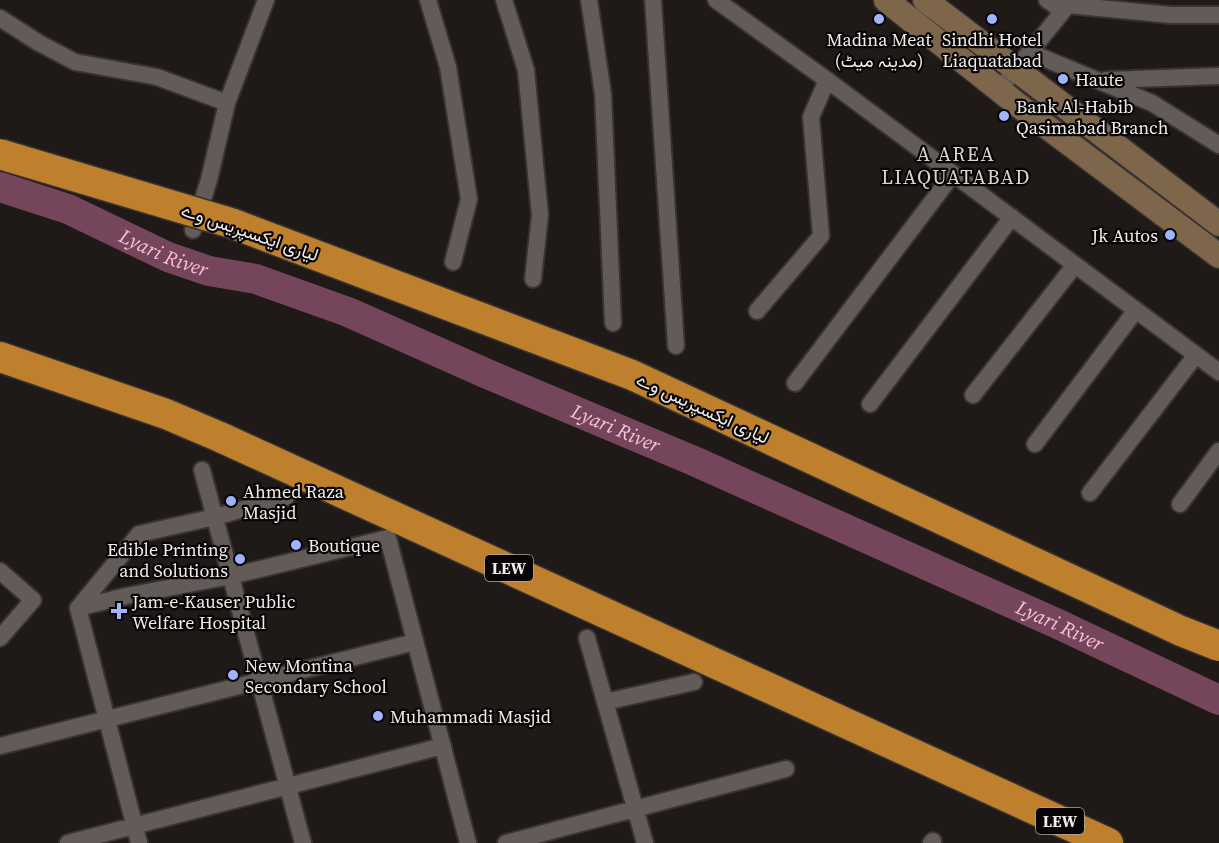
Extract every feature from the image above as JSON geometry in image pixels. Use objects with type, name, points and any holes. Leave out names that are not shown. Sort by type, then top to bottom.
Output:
[{"type":"highway","name":"لیاری ایکسپریس وے","points":[[0,154],[231,223],[632,375],[1181,631],[1219,646]]},
{"type":"highway","name":"LEW","points":[[0,357],[166,414],[220,437],[1108,843]]},
{"type":"main road","points":[[886,0],[999,90],[1219,256]]},
{"type":"main road","points":[[925,0],[1022,60],[1219,224]]},
{"type":"street","points":[[193,230],[209,180],[227,103],[266,0]]},
{"type":"street","points":[[428,0],[448,67],[469,199],[453,262]]},
{"type":"street","points":[[504,0],[526,70],[540,215],[533,279]]},
{"type":"street","points":[[589,0],[603,94],[613,324]]},
{"type":"street","points":[[653,0],[676,346]]},
{"type":"street","points":[[716,0],[1219,372]]},
{"type":"street","points":[[1047,0],[1068,5],[1171,15],[1196,7],[1219,15]]},
{"type":"street","points":[[999,90],[1068,5]]},
{"type":"street","points":[[0,18],[39,43],[75,62],[158,77],[227,103]]},
{"type":"street","points":[[1022,60],[1099,80],[1152,103],[1219,145]]},
{"type":"street","points":[[1099,80],[1219,76]]},
{"type":"street","points":[[757,311],[821,236],[811,117],[827,80]]},
{"type":"street","points":[[795,383],[953,174]]},
{"type":"street","points":[[870,404],[1011,218]]},
{"type":"street","points":[[973,395],[1075,265]]},
{"type":"street","points":[[1035,444],[1136,310]]},
{"type":"street","points":[[1090,493],[1196,355]]},
{"type":"street","points":[[1179,504],[1219,452]]},
{"type":"street","points":[[202,470],[303,843]]},
{"type":"street","points":[[78,608],[139,534],[215,517],[286,496]]},
{"type":"street","points":[[78,608],[126,596],[231,576],[388,538],[468,843]]},
{"type":"street","points":[[0,571],[33,600],[0,638]]},
{"type":"street","points":[[78,608],[140,843]]},
{"type":"street","points":[[586,638],[645,843]]},
{"type":"street","points":[[0,746],[415,642]]},
{"type":"street","points":[[605,702],[694,682]]},
{"type":"street","points":[[68,843],[442,746]]},
{"type":"street","points":[[506,843],[786,769]]},
{"type":"waterway","name":"Lyari River","points":[[0,187],[68,209],[168,257],[209,271],[256,279],[348,312],[485,373],[694,461],[1058,624],[1219,700]]},
{"type":"place","name":"Madina Meat (مدینہ میٹ)","points":[[879,19]]},
{"type":"place","name":"Sindhi Hotel Liaquatabad","points":[[992,19]]},
{"type":"place","name":"Haute","points":[[1063,79]]},
{"type":"place","name":"Bank Al-Habib Qasimabad Branch","points":[[1004,116]]},
{"type":"place","name":"Jk Autos","points":[[1170,235]]},
{"type":"place","name":"Ahmed Raza Masjid","points":[[231,501]]},
{"type":"place","name":"Boutique","points":[[296,545]]},
{"type":"place","name":"Edible Printing and Solutions","points":[[240,559]]},
{"type":"place","name":"Jam-e-Kauser Public Welfare Hospital","points":[[119,611]]},
{"type":"place","name":"New Montina Secondary School","points":[[233,675]]},
{"type":"place","name":"Muhammadi Masjid","points":[[378,716]]},
{"type":"district","name":"A AREA LIAQUATABAD","points":[[956,166]]}]
